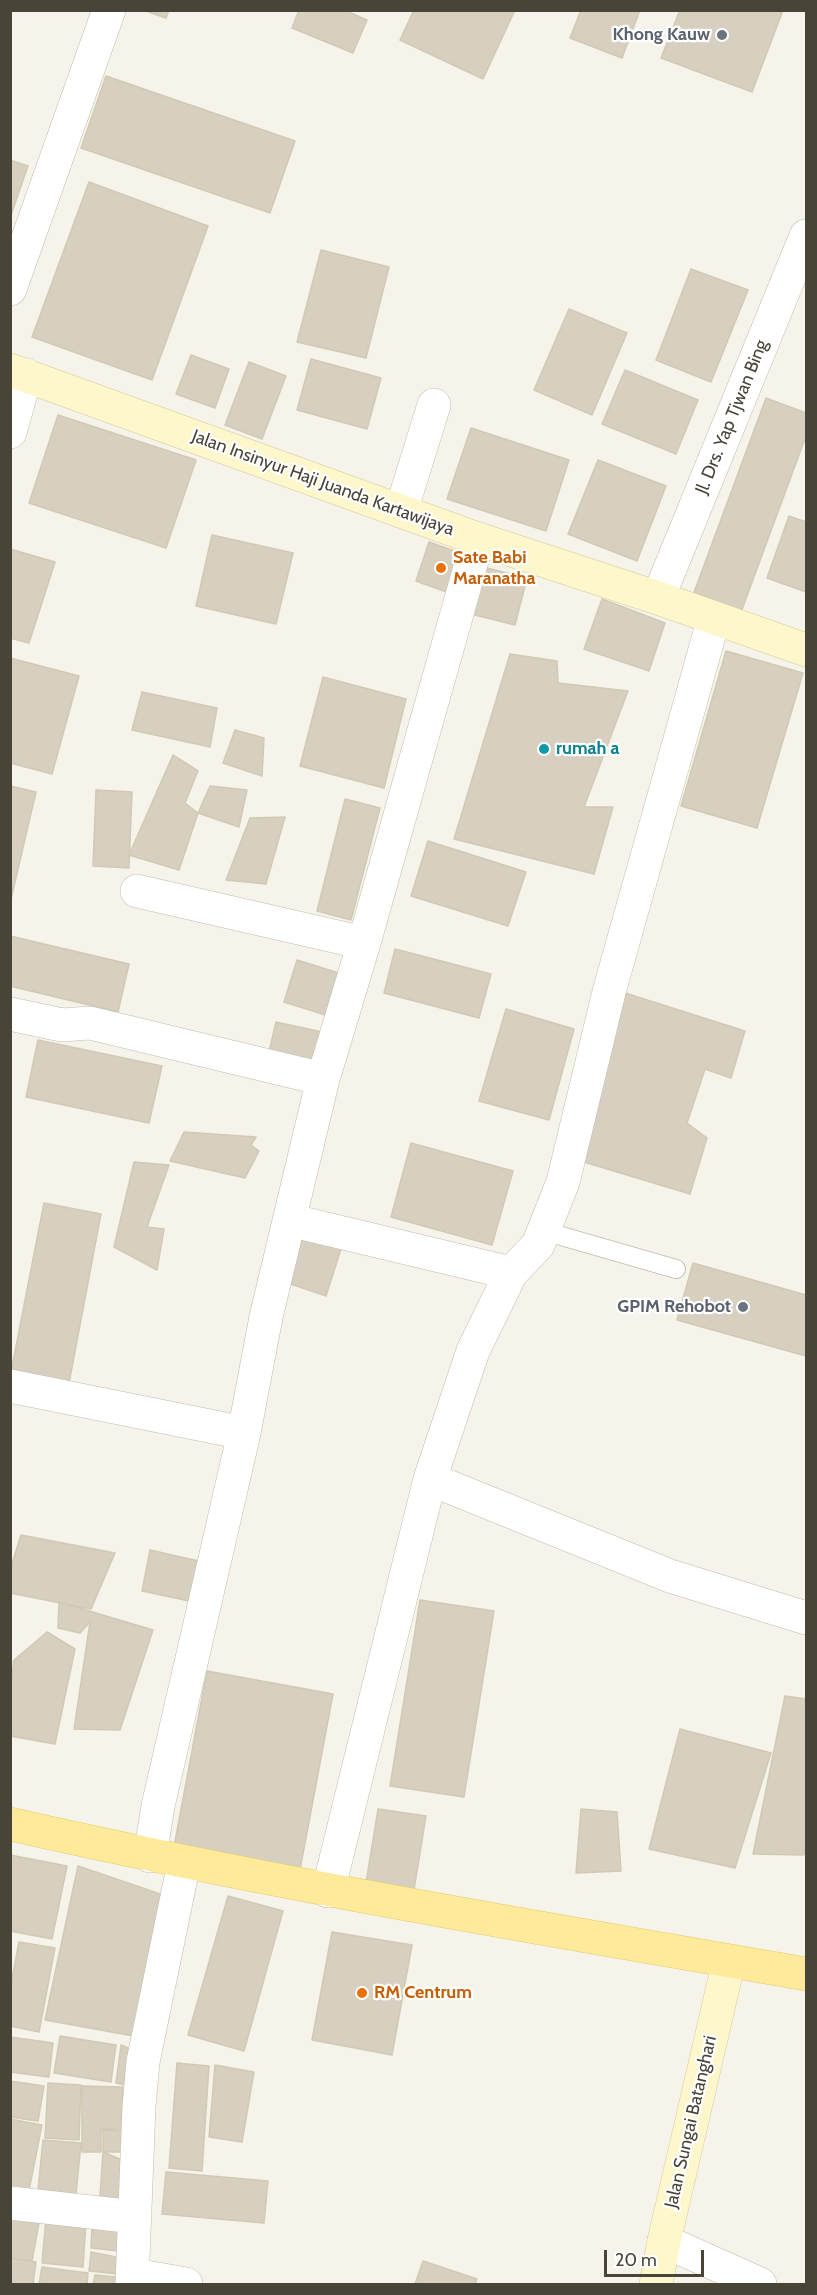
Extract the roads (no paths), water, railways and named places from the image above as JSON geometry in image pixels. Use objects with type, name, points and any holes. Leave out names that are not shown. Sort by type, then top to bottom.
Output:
[{"type":"main road","name":"Jalan Insinyur Haji Juanda Kartawijaya","points":[[18,373],[478,539],[807,650]]},
{"type":"main road","points":[[10,1824],[150,1856],[328,1891],[807,1974]]},
{"type":"main road","name":"Jalan Sungai Batanghari","points":[[656,2284],[729,1960]]},
{"type":"street","points":[[10,289],[110,10]]},
{"type":"street","name":"Jl. Drs. Yap Tjwan Bing","points":[[658,598],[807,236]]},
{"type":"street","points":[[10,432],[18,373]]},
{"type":"street","points":[[401,511],[434,405]]},
{"type":"street","points":[[150,1856],[158,1806],[244,1432],[266,1317],[323,1079],[364,943],[478,539]]},
{"type":"street","points":[[328,1891],[430,1479],[473,1351],[511,1273],[538,1245],[562,1182],[609,992],[714,618]]},
{"type":"street","points":[[137,891],[364,943]]},
{"type":"street","points":[[10,1014],[62,1025],[90,1023],[323,1079]]},
{"type":"street","points":[[289,1220],[511,1273]]},
{"type":"street","points":[[10,1386],[244,1432]]},
{"type":"street","points":[[430,1479],[670,1576],[807,1618]]},
{"type":"street","points":[[184,1863],[143,2062],[139,2106],[133,2280],[186,2284]]},
{"type":"street","points":[[10,2203],[135,2217]]},
{"type":"street","points":[[664,2241],[760,2284]]},
{"type":"lane","points":[[544,1231],[676,1269]]},
{"type":"place","name":"Khong Kauw","points":[[722,35]]},
{"type":"place","name":"Sate Babi Maranatha","points":[[441,568]]},
{"type":"place","name":"rumah a","points":[[544,749]]},
{"type":"place","name":"GPIM Rehobot","points":[[743,1307]]},
{"type":"place","name":"RM Centrum","points":[[362,1993]]}]
